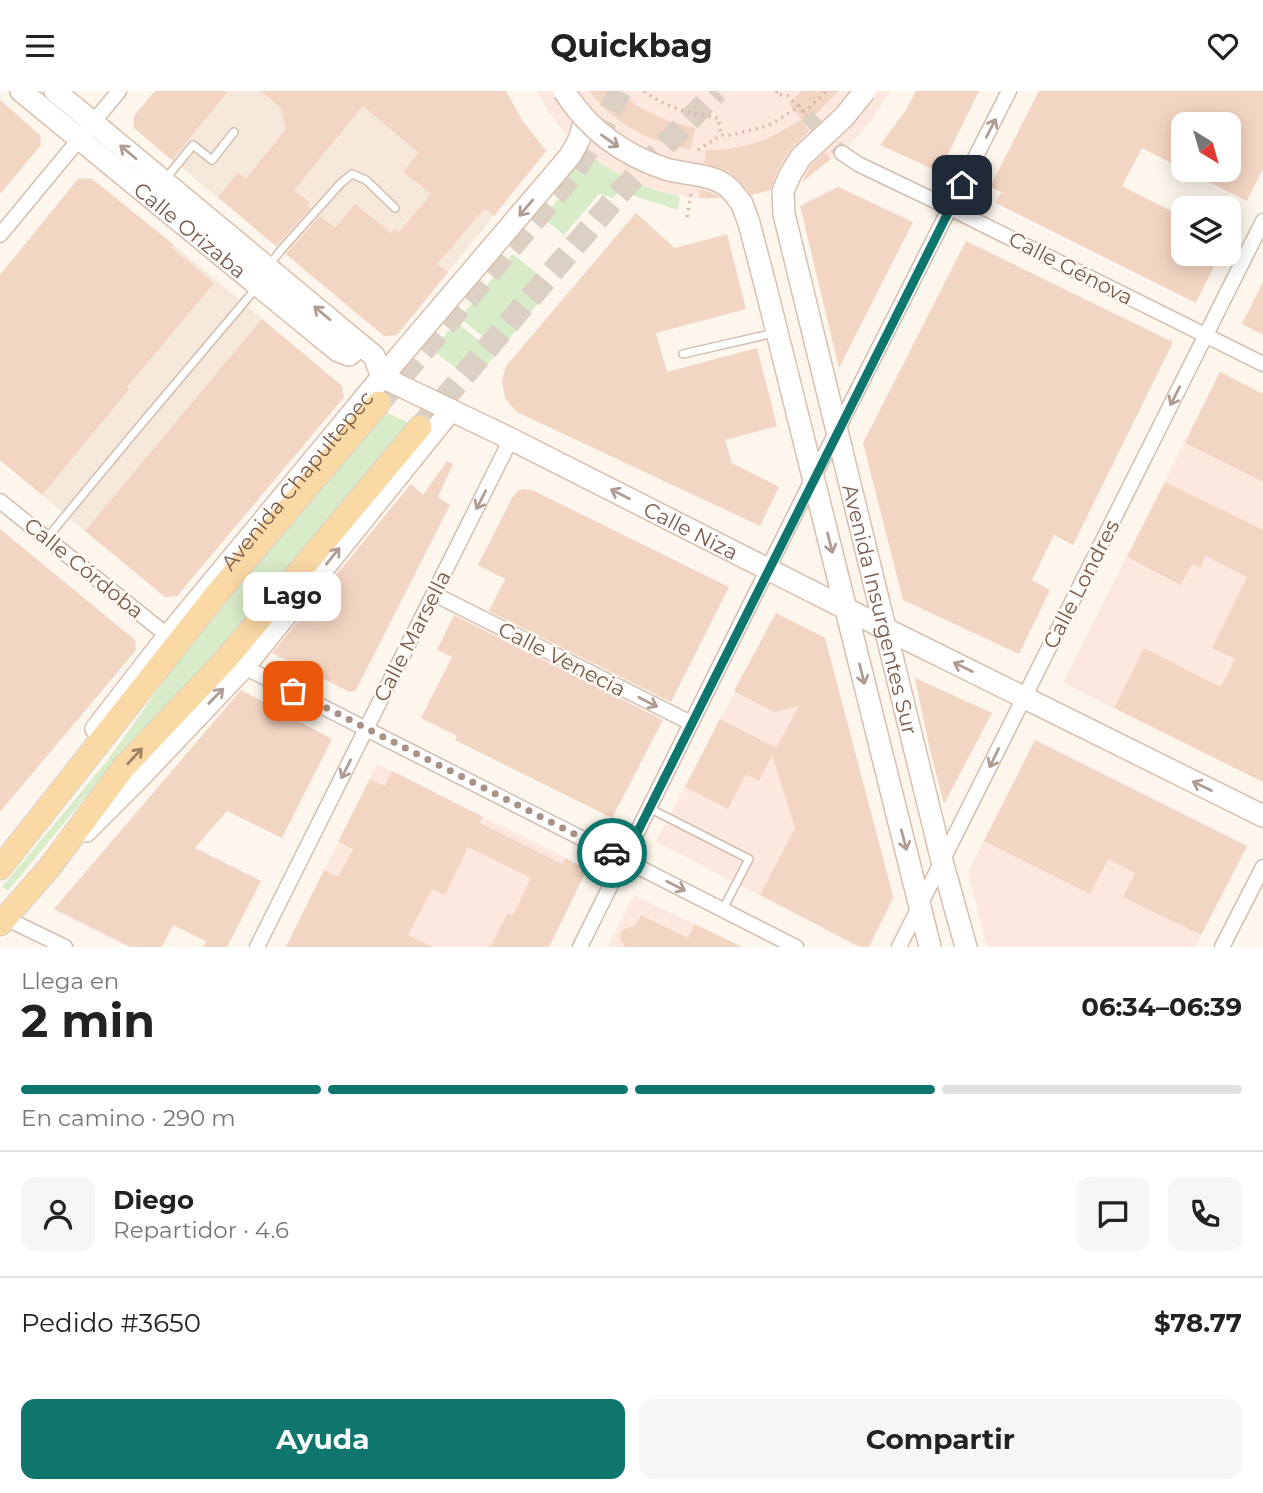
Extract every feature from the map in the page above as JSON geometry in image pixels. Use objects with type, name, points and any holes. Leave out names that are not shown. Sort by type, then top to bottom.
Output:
[{"type":"main road","name":"Calle Orizaba","points":[[21,91],[164,181],[263,276]]},
{"type":"main road","name":"Calle Orizaba","points":[[55,91],[86,131],[263,276],[368,351],[382,377]]},
{"type":"main road","points":[[564,91],[585,119]]},
{"type":"main road","name":"Avenida Insurgentes Sur","points":[[865,91],[844,117],[801,157],[783,191],[784,214],[942,861],[966,947]]},
{"type":"main road","name":"Avenida Chapultepec","points":[[17,847],[56,781],[168,636],[569,156],[579,140],[585,119]]},
{"type":"main road","name":"Avenida Insurgentes Sur","points":[[585,119],[604,137],[625,151],[667,169],[710,178],[727,186],[742,204],[777,332],[930,947]]},
{"type":"main road","name":"Calle Niza","points":[[382,377],[512,439],[1263,816]]},
{"type":"main road","name":"Avenida Chapultepec","points":[[0,868],[216,595],[379,403]]},
{"type":"main road","points":[[2,919],[244,667],[451,410]]},
{"type":"main road","points":[[49,868],[124,767],[227,658],[420,427]]},
{"type":"street","points":[[0,235],[119,91]]},
{"type":"street","points":[[580,947],[1009,91]]},
{"type":"street","name":"Calle Génova","points":[[842,153],[858,164],[1263,364]]},
{"type":"street","name":"Calle Londres","points":[[899,947],[1263,221]]},
{"type":"street","name":"Calle Marsella","points":[[257,947],[512,439]]},
{"type":"street","name":"Calle Córdoba","points":[[0,501],[168,636]]},
{"type":"street","name":"Calle Venecia","points":[[433,594],[691,723]]},
{"type":"street","points":[[244,667],[796,947]]},
{"type":"street","points":[[1223,947],[1263,867]]},
{"type":"street","points":[[2,919],[65,947]]},
{"type":"lane","points":[[164,181],[193,145],[212,160],[234,132]]},
{"type":"lane","points":[[47,539],[263,276],[281,250],[332,193],[352,174],[366,180],[395,208]]},
{"type":"lane","points":[[682,354],[777,332]]},
{"type":"lane","points":[[649,808],[749,859],[722,910]]},
{"type":"path","points":[[645,91],[673,108],[718,118],[722,135]]},
{"type":"path","points":[[778,92],[795,101],[805,115],[826,91]]},
{"type":"path","points":[[698,150],[722,135],[755,130],[800,106]]},
{"type":"path","points":[[687,217],[691,194]]},
{"type":"shaded area","points":[[155,91],[506,91],[522,120],[546,151],[397,335],[384,336],[134,128],[134,116]]},
{"type":"shaded area","points":[[536,91],[890,91],[869,124],[855,139],[807,175],[751,195],[711,199],[662,192],[616,174],[569,137]]},
{"type":"shaded area","points":[[173,244],[342,386],[344,397],[177,596],[165,597],[0,460],[0,282]]},
{"type":"shaded area","points":[[1220,372],[1263,394],[1263,782],[1063,683]]},
{"type":"shaded area","points":[[776,613],[825,638],[894,898],[869,947],[860,947],[656,842]]},
{"type":"shaded area","points":[[1035,740],[1247,846],[1195,947],[987,947],[968,872]]},
{"type":"shaded area","points":[[377,764],[587,869],[549,947],[286,947]]},
{"type":"shaded area","points":[[634,895],[742,947],[608,947]]},
{"type":"green space","points":[[580,148],[627,178],[680,196],[678,210],[619,191],[613,198],[599,194],[564,235],[536,212],[539,208],[546,213],[572,183],[566,178]]},
{"type":"green space","points":[[513,254],[552,286],[500,350],[460,318]]},
{"type":"green space","points":[[456,322],[496,354],[473,382],[433,350]]},
{"type":"green space","points":[[384,411],[408,423],[207,665],[112,765],[8,891],[2,887],[107,761],[187,648]]},
{"type":"building","points":[[155,91],[228,91],[172,160],[134,128],[134,116]]},
{"type":"building","points":[[261,91],[506,91],[522,120],[546,151],[494,216],[485,208],[437,264],[448,272],[397,335],[384,336],[286,254],[320,216],[335,228],[355,204],[391,233],[395,229],[399,232],[431,194],[403,172],[419,153],[363,106],[294,190],[309,202],[307,205],[311,208],[276,246],[218,197],[238,173],[246,179],[286,129],[280,107]]},
{"type":"building","points":[[589,91],[621,91],[647,111],[668,121],[695,128],[691,150],[647,137],[624,124]]},
{"type":"building","points":[[801,91],[839,91],[805,125],[789,103]]},
{"type":"building","points":[[916,91],[979,91],[939,172],[880,145],[906,110]]},
{"type":"building","points":[[1039,91],[1263,91],[1263,169],[1247,201],[1209,182],[1241,182],[1241,112],[1171,112],[1171,163],[1142,148],[1122,186],[1171,211],[1171,266],[1214,266],[1196,303],[996,203],[1001,192],[990,187]]},
{"type":"building","points":[[0,100],[40,135],[41,145],[0,194]]},
{"type":"building","points":[[801,120],[809,131],[790,150],[770,190],[751,195],[729,172],[704,163],[706,150],[745,146],[767,139]]},
{"type":"building","points":[[825,152],[831,159],[802,182],[811,165]]},
{"type":"building","points":[[91,178],[173,244],[171,247],[214,283],[42,495],[0,460],[0,275],[78,179]]},
{"type":"building","points":[[838,187],[913,222],[839,368],[800,206]]},
{"type":"building","points":[[700,189],[715,194],[721,198],[699,198]]},
{"type":"building","points":[[636,213],[675,248],[727,234],[746,309],[656,333],[667,372],[757,348],[777,426],[725,440],[732,463],[779,487],[760,526],[519,413],[505,398],[502,381],[506,366]]},
{"type":"building","points":[[966,241],[1173,342],[1073,545],[1054,535],[1032,580],[1050,590],[1019,654],[903,600],[863,443]]},
{"type":"building","points":[[1263,282],[1263,335],[1242,324]]},
{"type":"building","points":[[262,319],[342,386],[344,397],[177,596],[165,597],[85,531]]},
{"type":"building","points":[[1220,372],[1263,394],[1263,482],[1185,443]]},
{"type":"building","points":[[447,461],[453,464],[438,497],[450,505],[356,690],[350,692],[272,653],[411,484],[423,495]]},
{"type":"building","points":[[1165,482],[1263,530],[1263,782],[1114,708],[1144,648],[1221,687],[1235,659],[1212,648],[1247,577],[1206,556],[1200,568],[1192,564],[1181,585],[1127,557]]},
{"type":"building","points":[[523,489],[532,490],[729,587],[671,702],[489,611],[505,579],[478,565],[512,498]]},
{"type":"building","points":[[0,529],[135,640],[136,650],[0,812]]},
{"type":"building","points":[[776,613],[825,638],[893,897],[869,947],[860,947],[760,895],[795,828],[772,755],[759,781],[746,774],[728,809],[685,787],[720,719],[776,748],[799,706],[774,712],[734,691]]},
{"type":"building","points":[[454,615],[663,720],[612,818],[455,740],[457,736],[421,718],[452,657],[437,650]]},
{"type":"building","points":[[915,678],[992,713],[944,804],[930,750]]},
{"type":"building","points":[[241,690],[332,739],[282,838],[227,811],[195,848],[261,881],[227,947],[203,947],[206,941],[173,925],[162,947],[130,947],[54,909]]},
{"type":"building","points":[[1035,740],[1247,846],[1201,935],[1123,897],[1135,873],[1108,859],[1090,894],[984,841]]},
{"type":"building","points":[[392,771],[483,817],[480,823],[562,864],[565,858],[587,869],[549,947],[490,947],[508,913],[513,915],[531,878],[468,847],[445,895],[432,889],[408,935],[432,947],[286,947],[324,870],[338,877],[353,849],[338,842],[370,779],[385,786]]},
{"type":"building","points":[[641,915],[688,938],[695,924],[742,947],[625,947],[620,933],[635,926]]},
{"type":"tunnel","points":[[379,403],[570,178],[604,124],[620,91]]},
{"type":"tunnel","points":[[420,427],[624,188],[717,91]]},
{"type":"tunnel","points":[[807,116],[842,153]]},
{"type":"way so far","points":[[293,691],[612,853]]},
{"type":"place","name":"Lago","points":[[293,691]]},
{"type":"route","points":[[612,853],[624,859],[962,185]]}]
